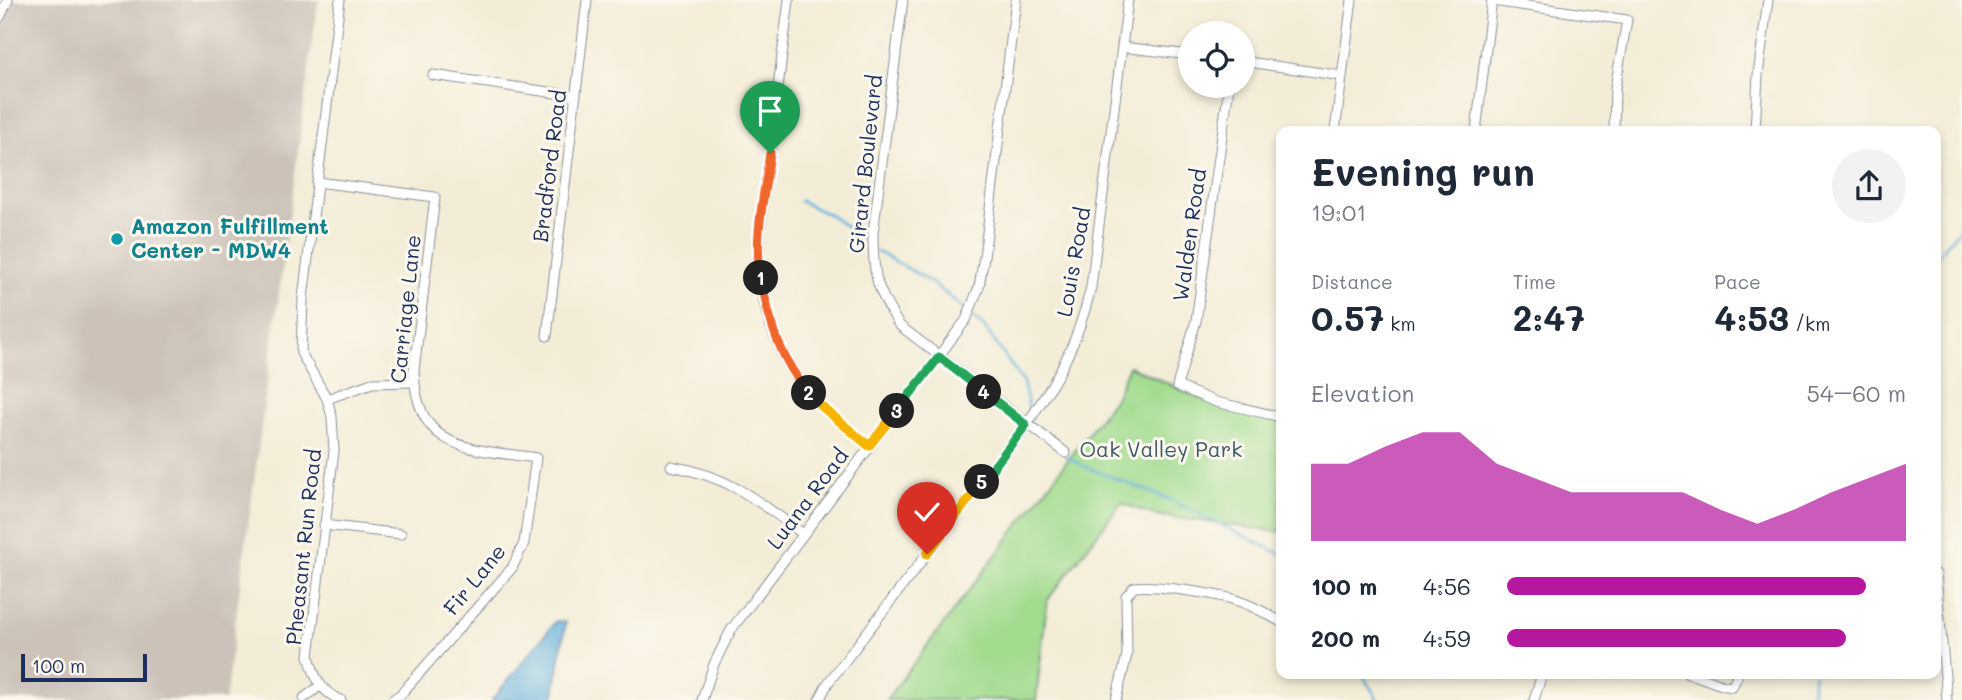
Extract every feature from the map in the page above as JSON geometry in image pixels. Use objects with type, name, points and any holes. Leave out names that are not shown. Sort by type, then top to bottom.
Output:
[{"type":"street","points":[[0,17],[8,0]]},
{"type":"street","name":"Pheasant Run Road","points":[[320,686],[312,669],[309,645],[334,451],[332,417],[327,399],[301,353],[303,298],[340,0]]},
{"type":"street","name":"Bradford Road","points":[[547,336],[587,0]]},
{"type":"street","points":[[789,0],[760,230],[759,267],[779,349],[797,379],[821,406],[869,446]]},
{"type":"street","name":"Girard Boulevard","points":[[903,0],[873,233],[873,271],[883,299],[899,325],[1026,425],[1066,453]]},
{"type":"street","name":"Luana Road","points":[[702,700],[713,664],[731,630],[965,320],[979,287],[1016,0]]},
{"type":"street","name":"Louis Road","points":[[819,700],[828,683],[1026,425],[1054,385],[1070,355],[1091,287],[1128,0]]},
{"type":"street","points":[[1336,126],[1352,0]]},
{"type":"street","points":[[1477,126],[1492,0],[1627,20],[1615,88],[1615,126]]},
{"type":"street","points":[[1755,126],[1758,75],[1768,0]]},
{"type":"street","points":[[1122,47],[1178,54]]},
{"type":"street","points":[[1255,63],[1342,76]]},
{"type":"street","points":[[433,75],[576,96]]},
{"type":"street","name":"Walden Road","points":[[1226,98],[1196,321],[1177,386],[1216,402],[1276,416]]},
{"type":"street","name":"Carriage Lane","points":[[317,182],[435,197],[414,393],[421,411],[440,436],[458,446],[536,458]]},
{"type":"street","points":[[327,399],[372,383],[414,382]]},
{"type":"street","name":"Fir Lane","points":[[391,700],[401,694],[512,568],[520,555],[536,458]]},
{"type":"street","points":[[671,466],[696,471],[744,491],[803,534]]},
{"type":"street","points":[[324,525],[401,534]]},
{"type":"street","points":[[1115,700],[1126,655],[1126,596],[1134,587],[1148,585],[1229,596],[1276,619]]},
{"type":"street","points":[[1941,631],[1947,700]]},
{"type":"street","points":[[1534,700],[1540,679]]},
{"type":"street","points":[[1709,679],[1721,686],[1732,687],[1736,679]]},
{"type":"street","points":[[304,698],[320,686],[327,694],[341,700]]},
{"type":"shaded area","name":"Amazon Fulfillment Center - MDW4","points":[[11,0],[318,0],[225,700],[0,700],[0,28]]},
{"type":"green space","name":"Oak Valley Park","points":[[1129,366],[1222,406],[1276,419],[1276,531],[1155,515],[1121,503],[1047,601],[1036,700],[886,700],[1115,398]]},
{"type":"water","points":[[556,621],[566,622],[553,700],[492,700]]},
{"type":"waterway","points":[[800,201],[832,216],[871,245]]},
{"type":"waterway","points":[[1941,252],[1962,226]]},
{"type":"waterway","points":[[876,251],[934,285],[965,311]]},
{"type":"waterway","points":[[974,318],[985,328],[1023,382],[1029,409]]},
{"type":"waterway","points":[[1065,456],[1168,499],[1276,552]]},
{"type":"waterway","points":[[1365,679],[1378,700]]},
{"type":"waterway","points":[[1811,700],[1813,679]]},
{"type":"place","name":"Amazon Fulfillment Center - MDW4","points":[[117,239]]},
{"type":"route","points":[[770,153],[760,230],[759,267],[767,312],[779,349],[797,379],[821,406],[869,446],[939,357],[1026,425],[927,554]]}]
